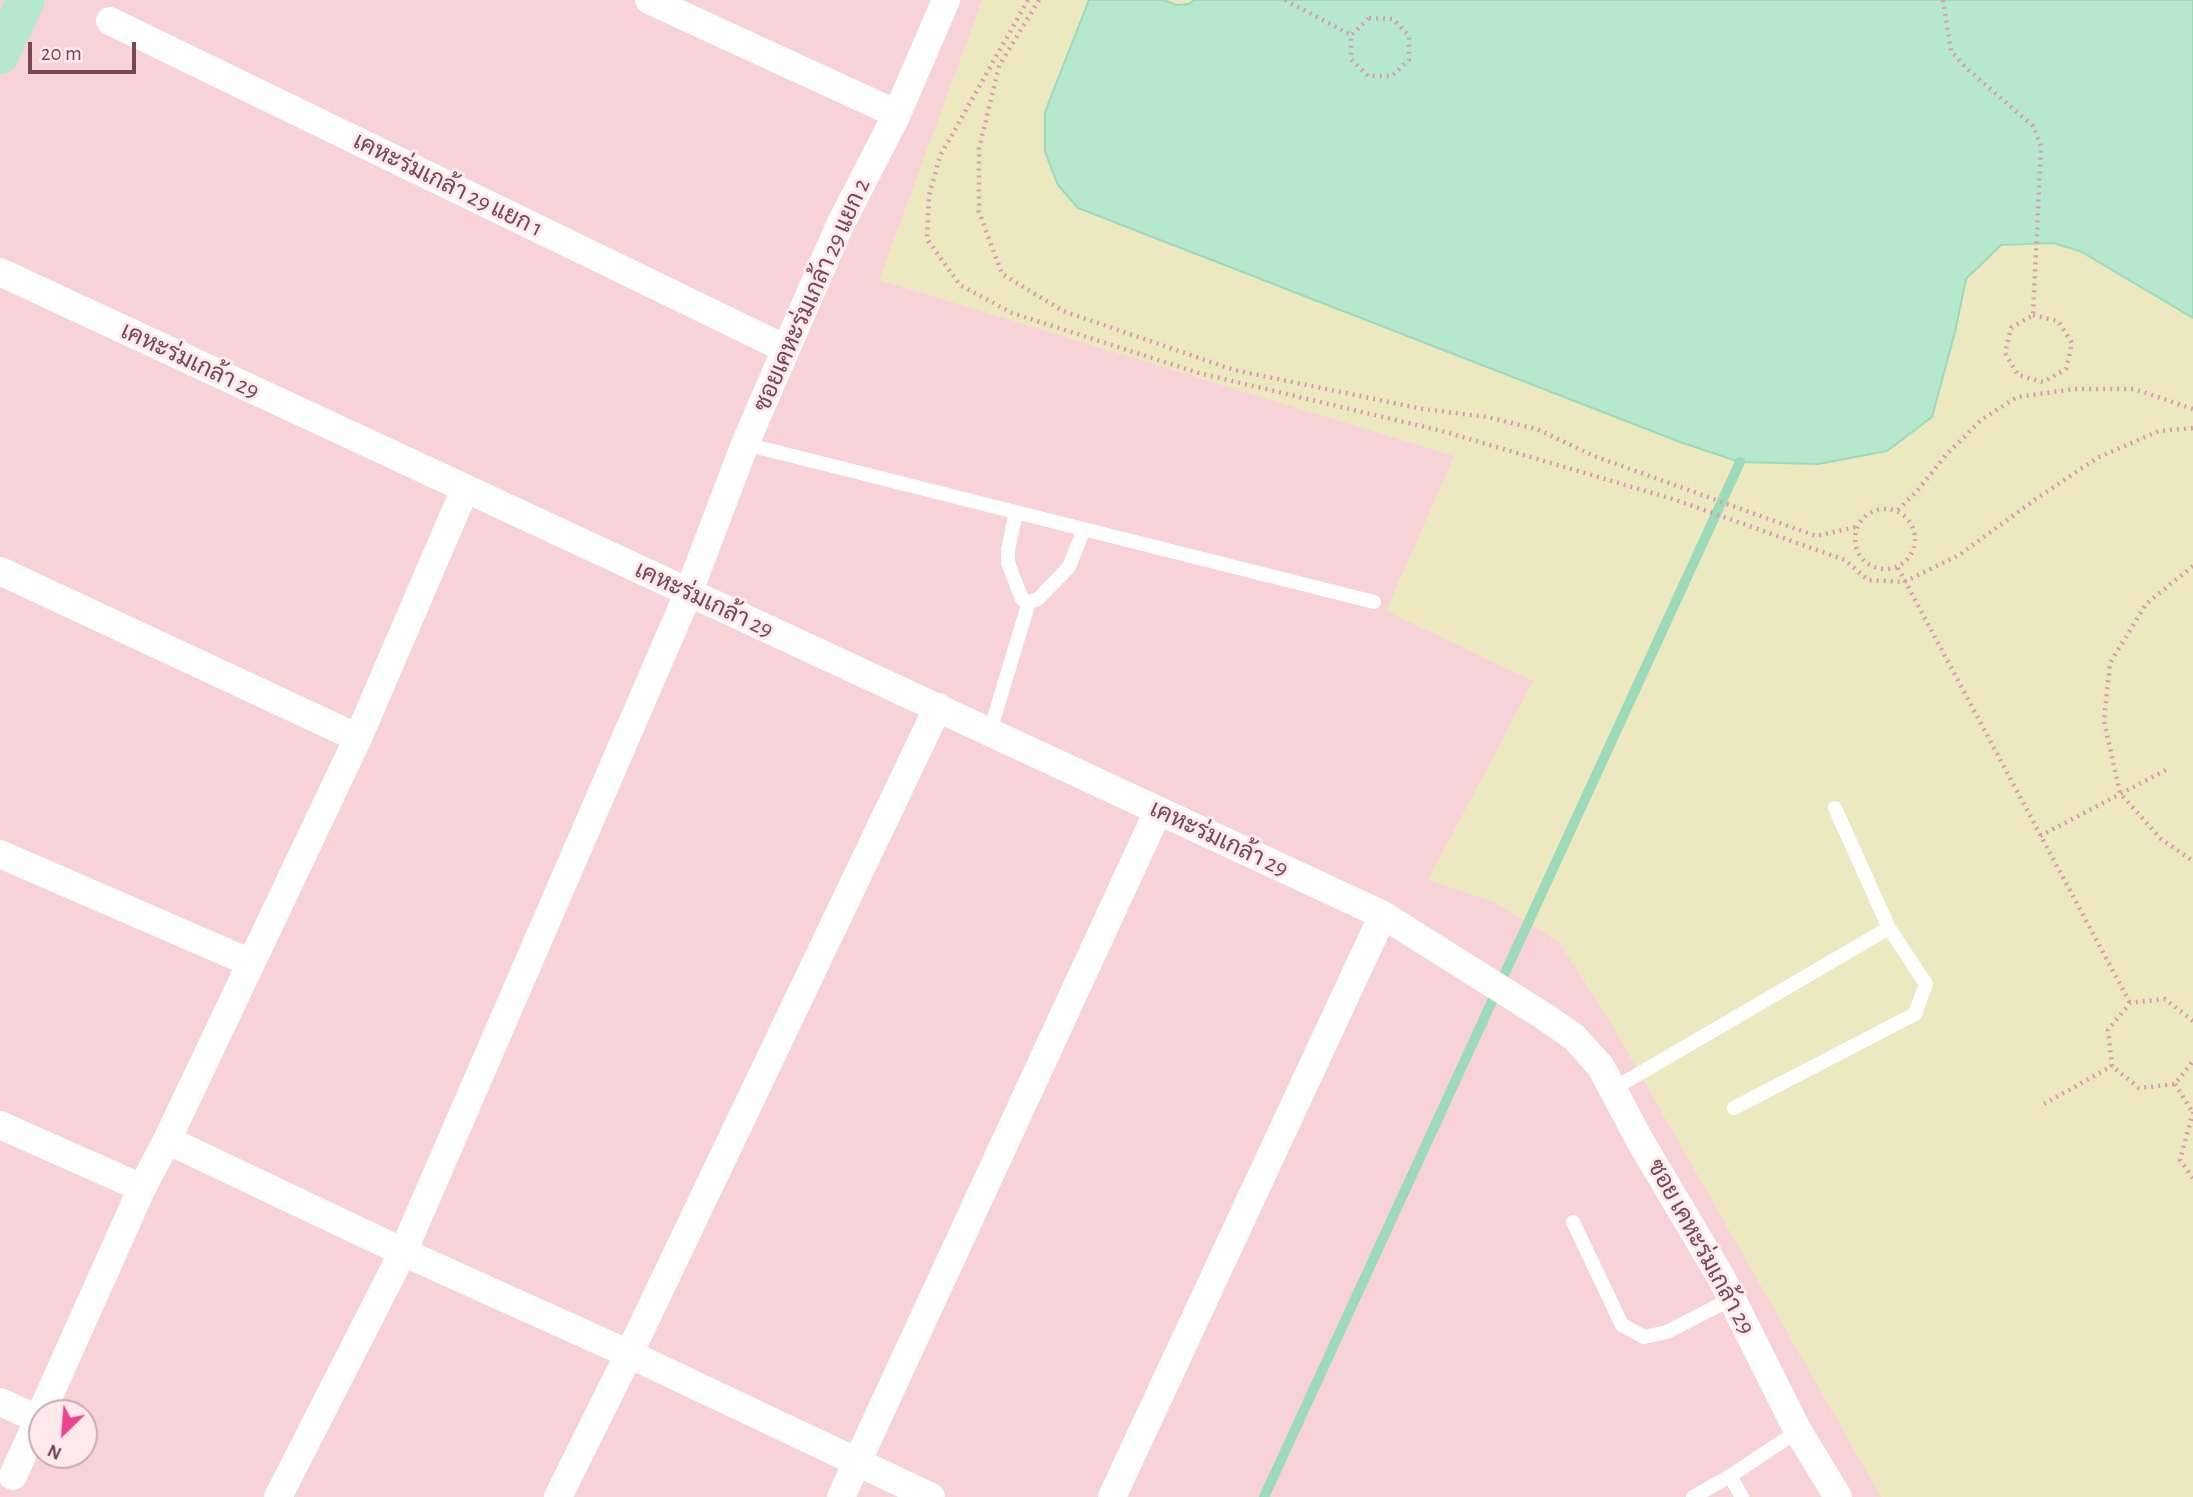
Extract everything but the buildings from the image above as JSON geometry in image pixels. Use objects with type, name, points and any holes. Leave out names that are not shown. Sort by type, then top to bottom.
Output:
[{"type":"street","points":[[649,0],[897,114]]},
{"type":"street","name":"ซอยเคหะร่มเกล้า 29 แยก 2","points":[[278,1497],[403,1252],[688,594],[745,444],[786,349],[840,225],[897,114],[946,0]]},
{"type":"street","name":"เคหะร่มเกล้า 29 แยก 1","points":[[110,21],[786,349]]},
{"type":"street","name":"เคหะร่มเกล้า 29","points":[[0,272],[1383,915],[1542,1015]]},
{"type":"street","points":[[47,1399],[142,1188],[358,738],[465,489]]},
{"type":"street","points":[[0,571],[358,738]]},
{"type":"street","points":[[558,1497],[938,707]]},
{"type":"street","points":[[841,1497],[1158,811]]},
{"type":"street","points":[[0,853],[251,963]]},
{"type":"street","points":[[1112,1497],[1383,915]]},
{"type":"street","name":"ซอย เคหะร่มเกล้า 29","points":[[1542,1015],[1574,1037],[1601,1067],[1639,1139],[1733,1298],[1798,1431],[1838,1497]]},
{"type":"street","points":[[0,1125],[142,1188]]},
{"type":"street","points":[[167,1140],[932,1497]]},
{"type":"street","points":[[0,1402],[28,1415]]},
{"type":"street","points":[[13,1476],[28,1442]]},
{"type":"lane","points":[[745,444],[1374,602]]},
{"type":"lane","points":[[1016,512],[1008,563],[1022,598],[1028,602]]},
{"type":"lane","points":[[1028,602],[1038,599],[1069,567],[1084,529]]},
{"type":"lane","points":[[990,731],[1028,602]]},
{"type":"lane","points":[[1734,1108],[1915,1014],[1926,984],[1889,928],[1835,808]]},
{"type":"lane","points":[[1613,1089],[1889,928]]},
{"type":"lane","points":[[1573,1222],[1622,1325],[1644,1337],[1667,1332],[1733,1298]]},
{"type":"lane","points":[[1693,1497],[1798,1431]]},
{"type":"lane","points":[[1730,1476],[1742,1497]]},
{"type":"path","points":[[1028,0],[940,156],[929,195],[927,239],[960,285],[1012,313],[1199,373],[1442,431],[1673,499],[1845,560],[1868,580],[1904,582],[1959,555],[2097,458],[2159,431],[2193,428]]},
{"type":"path","points":[[1039,0],[999,66],[979,149],[979,212],[1003,274],[1063,311],[1234,369],[1423,409],[1487,417],[1538,429],[1594,456],[1816,536],[1856,527],[1873,510],[1898,510],[1946,454],[1981,420],[2017,397],[2075,388],[2134,389],[2193,409]]},
{"type":"path","points":[[1285,0],[1351,35]]},
{"type":"path","points":[[1943,0],[1951,51],[1965,67],[2033,126],[2041,146],[2033,315]]},
{"type":"path","points":[[1369,18],[1392,19],[1409,36],[1409,60],[1392,76],[1368,76],[1351,58],[1351,35],[1369,18]]},
{"type":"path","points":[[2033,315],[2058,321],[2072,344],[2066,369],[2043,382],[2018,375],[2005,353],[2011,328],[2033,315]]},
{"type":"path","points":[[2043,382],[2045,393]]},
{"type":"path","points":[[1856,527],[1856,551],[1873,568],[1898,568],[1915,551],[1915,527],[1898,510]]},
{"type":"path","points":[[2193,566],[2146,604],[2110,663],[2104,721],[2120,793],[2161,839],[2193,860]]},
{"type":"path","points":[[1898,568],[2130,1003]]},
{"type":"path","points":[[2040,836],[2166,770]]},
{"type":"path","points":[[2193,1021],[2165,999],[2130,1003],[2108,1030],[2112,1066],[2140,1088],[2175,1084],[2193,1061]]},
{"type":"path","points":[[2044,1104],[2112,1066]]},
{"type":"path","points":[[2175,1084],[2193,1112],[2180,1160],[2193,1178]]},
{"type":"shaded area","points":[[0,0],[2193,0],[2193,1497],[0,1497]]},
{"type":"shaded area","points":[[982,0],[2193,0],[2193,1497],[1881,1497],[1613,1027],[1559,942],[1494,902],[1428,880],[1533,681],[1386,611],[1454,456],[879,280]]},
{"type":"shaded area","points":[[1089,0],[1164,0],[1176,5],[1189,4],[1194,0],[2193,0],[2193,318],[2080,251],[2053,243],[2001,245],[1966,279],[1932,417],[1887,451],[1818,464],[1740,462],[1680,442],[1078,208],[1058,185],[1045,152],[1045,112]]},
{"type":"waterway","points":[[0,55],[26,0]]},
{"type":"waterway","points":[[1264,1497],[1740,462]]}]
